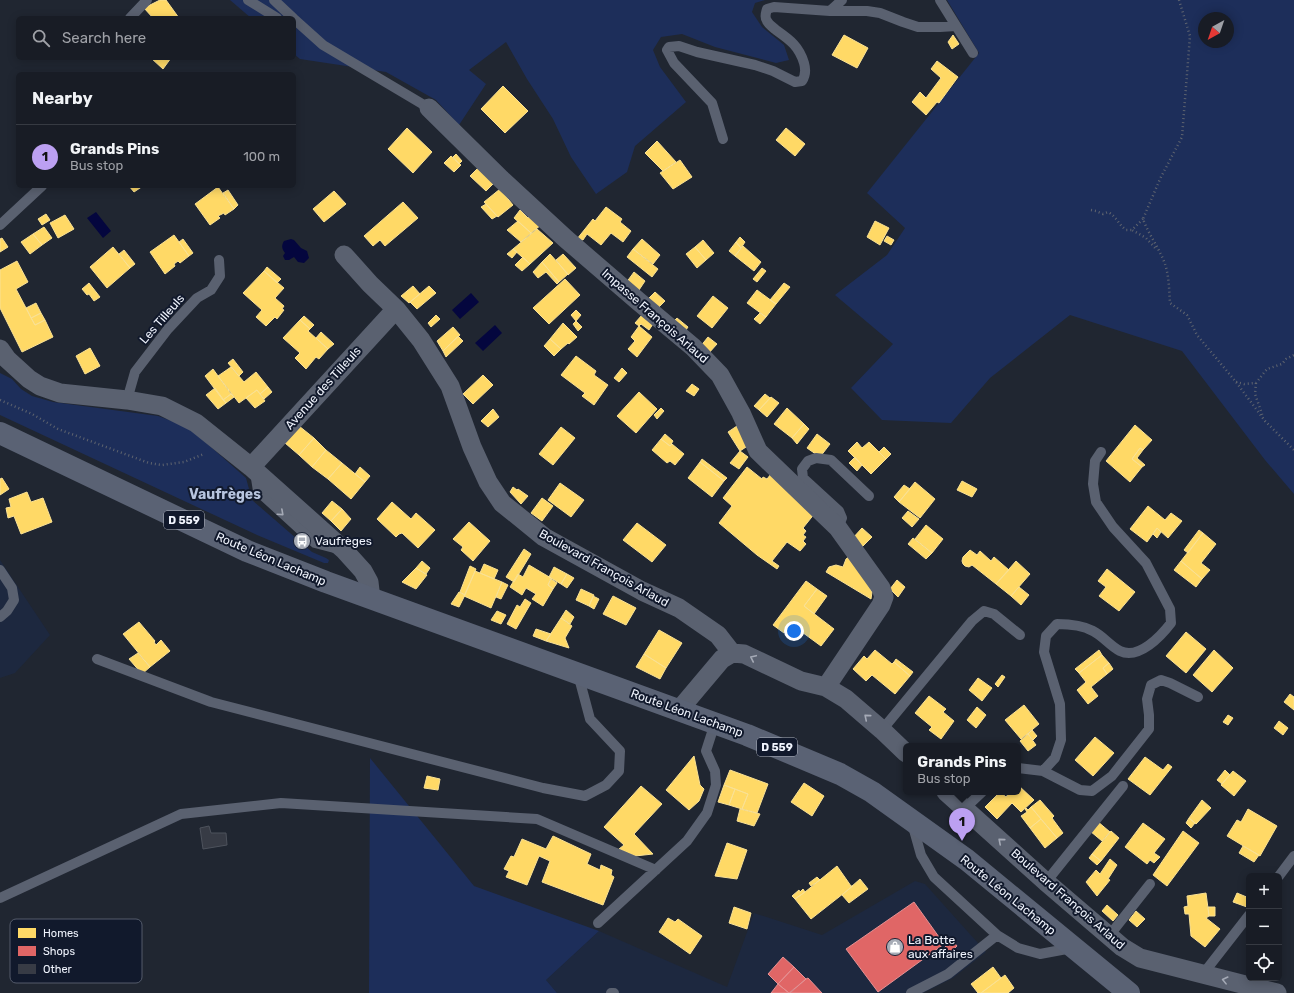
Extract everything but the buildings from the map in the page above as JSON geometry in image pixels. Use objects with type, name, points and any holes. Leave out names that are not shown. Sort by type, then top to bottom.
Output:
[{"type":"main road","name":"Route Léon Lachamp","points":[[0,433],[247,551],[371,599],[747,735],[840,774],[872,792],[967,860],[1129,993]]},
{"type":"street","name":"Impasse François Arlaud","points":[[429,108],[501,179],[561,234],[693,347],[720,375],[741,413],[758,451],[838,528],[881,588],[884,597],[881,605],[826,687]]},
{"type":"street","name":"Boulevard François Arlaud","points":[[344,255],[370,284],[396,309],[421,340],[450,386],[472,447],[488,482],[502,503],[544,537],[642,590],[679,608],[718,635],[732,652]]},
{"type":"street","name":"Avenue des Tilleuls","points":[[253,469],[396,309]]},
{"type":"street","points":[[2,355],[29,379],[40,386],[60,393],[127,400],[162,406],[196,423],[224,444],[344,550],[363,571],[369,582],[371,599]]},
{"type":"street","points":[[679,710],[722,659],[732,652],[744,654],[802,682],[826,687],[846,699],[903,750]]},
{"type":"street","name":"Boulevard François Arlaud","points":[[949,795],[1109,936],[1122,947],[1140,958],[1276,993]]},
{"type":"lane","points":[[132,16],[147,0]]},
{"type":"lane","points":[[248,0],[274,16]]},
{"type":"lane","points":[[274,0],[292,16]]},
{"type":"lane","points":[[830,11],[842,0]]},
{"type":"lane","points":[[940,0],[973,53]]},
{"type":"lane","points":[[723,139],[712,103],[674,63],[667,50],[669,47],[678,46],[697,52],[755,65],[773,71],[795,82],[802,81],[806,75],[801,53],[792,42],[766,20],[765,14],[767,9],[774,7],[790,7],[830,11],[867,11],[880,13],[918,26],[956,26]]},
{"type":"lane","points":[[296,20],[323,45]]},
{"type":"lane","points":[[296,29],[429,108]]},
{"type":"lane","points":[[0,225],[40,188]]},
{"type":"lane","name":"Les Tilleuls","points":[[127,400],[135,372],[168,329],[197,298],[211,290],[220,276],[219,260]]},
{"type":"lane","points":[[1043,771],[1055,758],[1061,740],[1060,704],[1044,652],[1046,636],[1057,624],[1070,624],[1092,630],[1121,652],[1135,653],[1144,649],[1162,635],[1171,623],[1170,609],[1146,564],[1112,527],[1096,502],[1093,484],[1095,461],[1101,452]]},
{"type":"lane","points":[[838,528],[842,518],[839,511],[803,478],[802,469],[808,461],[816,458],[831,460],[869,496]]},
{"type":"lane","points":[[0,570],[12,588],[14,600],[7,611],[0,617]]},
{"type":"lane","points":[[882,730],[972,621],[984,611],[994,614],[1020,635]]},
{"type":"lane","points":[[97,659],[211,702],[543,788],[585,796],[606,785],[619,770],[620,750],[590,718],[578,674]]},
{"type":"lane","points":[[1021,768],[1043,771],[1080,790],[1092,791],[1112,776],[1149,729],[1147,699],[1151,685],[1161,680],[1198,697]]},
{"type":"lane","points":[[598,924],[687,842],[707,813],[716,785],[715,771],[706,751],[715,723]]},
{"type":"lane","points":[[1046,882],[1123,786]]},
{"type":"lane","points":[[964,809],[979,795]]},
{"type":"lane","points":[[0,898],[181,814],[282,803],[537,819],[656,870]]},
{"type":"lane","points":[[911,820],[920,855],[934,877],[997,935],[1018,948],[1040,954],[1074,947]]},
{"type":"lane","points":[[1281,873],[1294,856]]},
{"type":"lane","points":[[1109,936],[1150,884]]},
{"type":"lane","points":[[1203,974],[1246,919]]},
{"type":"lane","points":[[911,993],[948,974],[997,935]]},
{"type":"path","points":[[1132,230],[1143,219],[1160,179],[1182,137],[1190,36],[1179,0]]},
{"type":"path","points":[[1091,210],[1103,214],[1108,212],[1113,215],[1120,226],[1126,230],[1132,230],[1146,238],[1159,251]]},
{"type":"path","points":[[1143,219],[1148,231],[1155,241],[1168,274],[1170,303],[1186,316],[1197,335],[1236,382],[1265,421],[1294,450]]},
{"type":"path","points":[[1265,421],[1255,394],[1256,383],[1267,369],[1282,364],[1286,359],[1294,355]]},
{"type":"path","points":[[1236,382],[1244,384],[1256,383]]},
{"type":"path","points":[[0,400],[32,414],[58,429],[149,463],[162,465],[184,462],[224,444]]},
{"type":"shaded area","points":[[230,0],[765,0],[755,3],[752,12],[762,27],[784,45],[789,60],[776,63],[715,47],[682,34],[661,37],[653,50],[660,67],[686,102],[635,146],[627,172],[596,194],[571,157],[553,119],[527,79],[506,42],[469,70],[486,84],[459,125],[436,100],[386,72],[300,59],[296,56],[296,16],[249,16]]},
{"type":"shaded area","points":[[947,0],[1294,0],[1294,494],[1265,460],[1182,351],[1070,315],[990,378],[951,423],[882,420],[851,388],[893,344],[835,295],[887,255],[905,228],[867,193],[979,53]]},
{"type":"shaded area","points":[[96,212],[111,231],[103,238],[87,218]]},
{"type":"shaded area","points":[[291,239],[307,251],[309,258],[304,263],[298,262],[294,257],[289,260],[285,260],[283,256],[285,253],[282,244],[284,241]]},
{"type":"shaded area","points":[[471,293],[479,302],[460,319],[452,310]]},
{"type":"shaded area","points":[[495,325],[502,333],[483,351],[475,343]]},
{"type":"shaded area","points":[[0,373],[12,379],[21,389],[32,396],[53,402],[158,416],[177,423],[194,432],[246,478],[252,500],[312,552],[329,560],[328,563],[324,563],[257,535],[0,415]]},
{"type":"shaded area","points":[[0,560],[50,635],[15,673],[0,678]]},
{"type":"shaded area","points":[[370,758],[474,886],[599,931],[546,980],[557,993],[369,993]]},
{"type":"shaded area","points":[[915,881],[925,884],[986,952],[953,978],[923,993],[557,993],[546,980],[599,931],[727,987],[754,913],[822,935]]},
{"type":"place","name":"Vaufrèges","points":[[302,541]]},
{"type":"place","name":"Grands Pins","points":[[962,841]]},
{"type":"place","name":"La Botte aux affaires","points":[[895,947]]},
{"type":"district","name":"Vaufrèges","points":[[225,494]]}]
